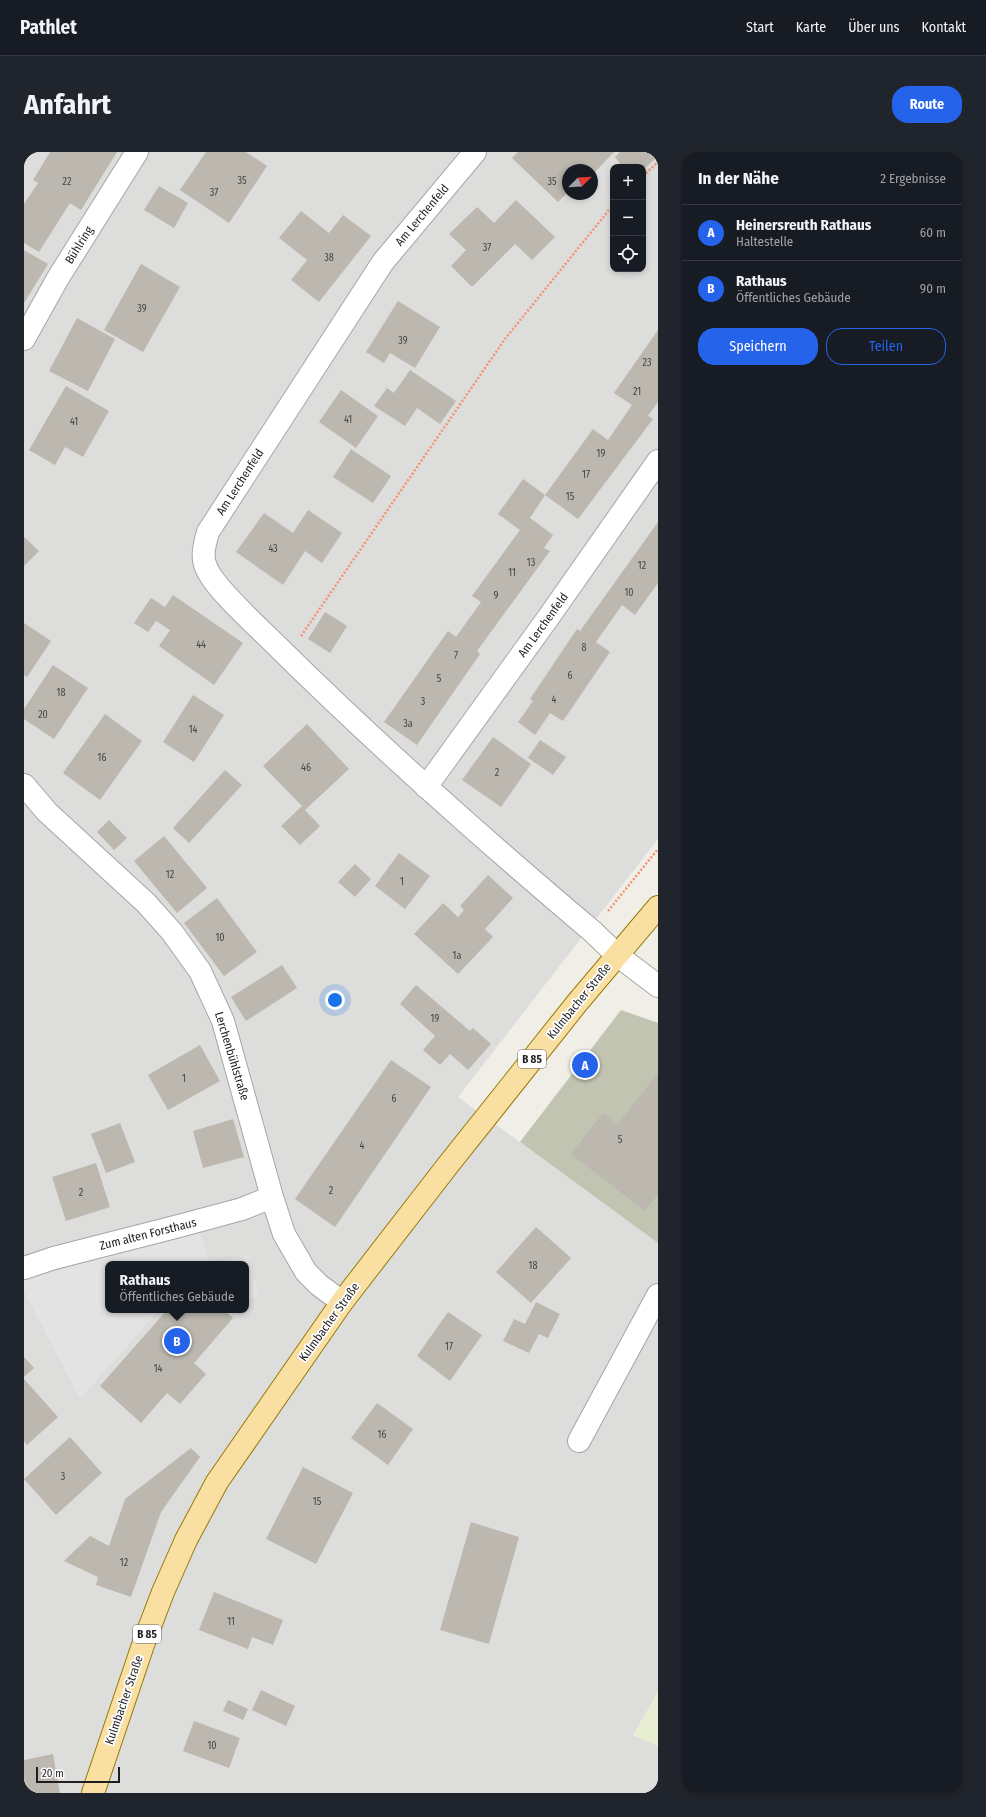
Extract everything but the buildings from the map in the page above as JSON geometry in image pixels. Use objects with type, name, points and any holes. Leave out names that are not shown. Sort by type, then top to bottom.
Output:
[{"type":"main road","name":"Kulmbacher Straße","points":[[93,1793],[144,1642],[163,1592],[186,1540],[217,1482],[342,1302],[448,1165],[617,955],[658,907]]},
{"type":"street","name":"Bühlring","points":[[24,339],[58,278],[137,152]]},
{"type":"street","name":"Am Lerchenfeld","points":[[475,152],[383,262],[208,532],[204,549],[206,567],[213,578],[288,656],[426,787],[592,931],[617,955],[658,986]]},
{"type":"street","name":"Am Lerchenfeld","points":[[426,787],[548,618],[658,461]]},
{"type":"street","name":"Lerchenbühlstraße","points":[[24,784],[47,812],[146,903],[172,932],[200,971],[223,1021],[272,1197],[284,1234],[306,1272],[319,1285],[342,1302]]},
{"type":"street","name":"Zum alten Forsthaus","points":[[24,1268],[54,1258],[235,1211],[272,1197]]},
{"type":"street","points":[[579,1442],[658,1295]]},
{"type":"path","points":[[646,173],[658,162]]},
{"type":"path","points":[[288,656],[505,339],[610,210]]},
{"type":"path","points":[[592,931],[658,849]]},
{"type":"shaded area","points":[[24,152],[658,152],[658,839],[458,1097],[658,1243],[658,1692],[633,1735],[658,1746],[658,1793],[24,1793]]},
{"type":"shaded area","points":[[621,1010],[658,1023],[658,1243],[520,1142]]},
{"type":"shaded area","points":[[199,1230],[209,1261],[105,1261],[105,1313],[156,1313],[80,1399],[24,1291],[24,1280]]},
{"type":"shaded area","points":[[249,1255],[259,1295],[249,1298],[249,1261],[228,1261]]},
{"type":"shaded area","points":[[658,1692],[658,1746],[633,1735]]},
{"type":"place","name":"Heinersreuth Rathaus","points":[[585,1065]]},
{"type":"place","name":"Rathaus","points":[[177,1341]]}]
